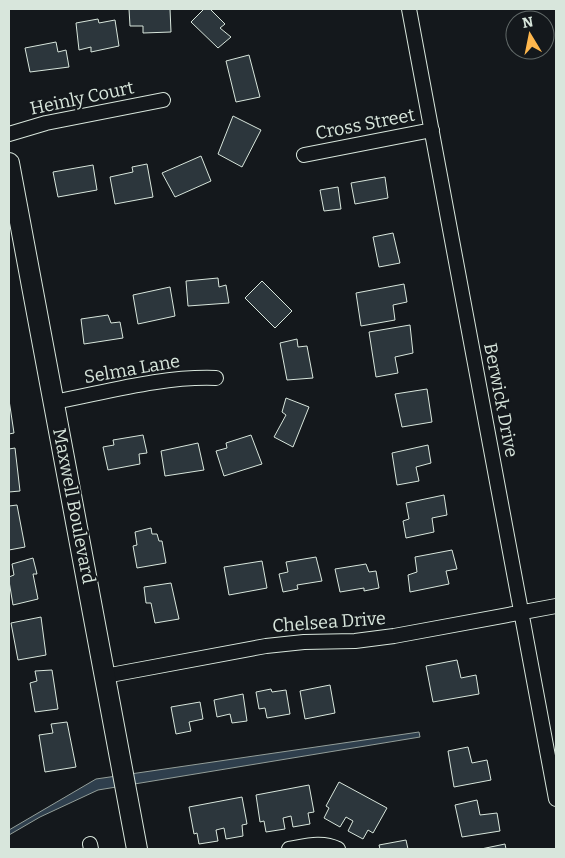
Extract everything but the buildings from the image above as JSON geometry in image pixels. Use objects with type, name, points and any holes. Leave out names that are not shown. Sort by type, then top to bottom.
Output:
[{"type":"street","name":"Berwick Drive","points":[[409,9],[556,799]]},
{"type":"street","name":"Heinly Court","points":[[9,134],[46,123],[163,100]]},
{"type":"street","name":"Cross Street","points":[[304,155],[432,130]]},
{"type":"street","name":"Maxwell Boulevard","points":[[9,163],[137,849]]},
{"type":"street","name":"Selma Lane","points":[[54,402],[169,380],[190,377],[216,378]]},
{"type":"street","name":"Chelsea Drive","points":[[105,676],[266,646],[304,642],[355,641],[394,636],[556,606]]},
{"type":"street","points":[[289,849],[316,844],[330,845],[338,849]]},
{"type":"water","points":[[419,732],[420,737],[98,790],[40,817],[9,835],[9,830],[96,779]]}]
